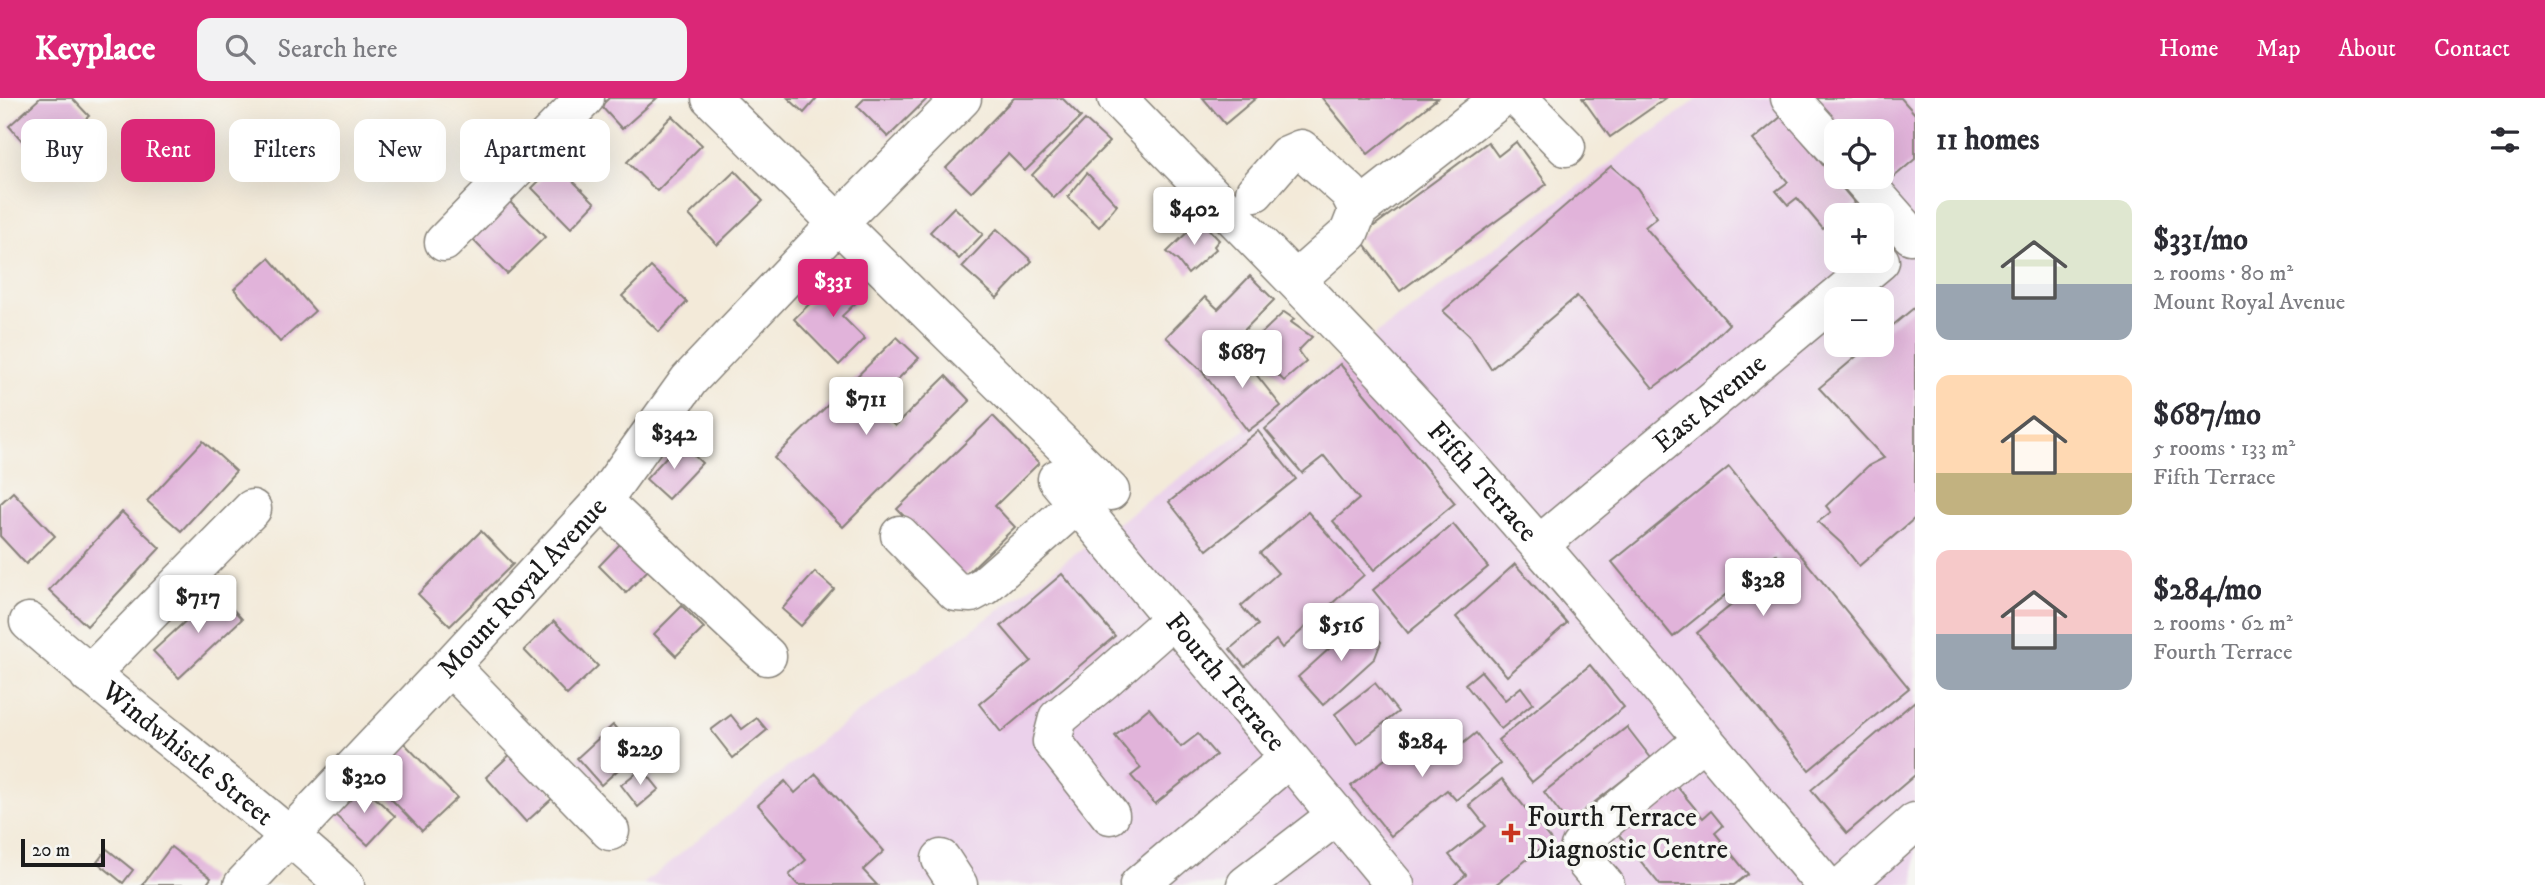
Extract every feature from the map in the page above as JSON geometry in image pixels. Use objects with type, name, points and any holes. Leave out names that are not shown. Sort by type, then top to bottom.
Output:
[{"type":"street","points":[[444,242],[585,98]]},
{"type":"street","name":"Fourth Terrace","points":[[711,98],[838,223],[1081,491],[1173,619],[1395,885]]},
{"type":"street","name":"Mount Royal Avenue","points":[[243,885],[601,501],[689,380],[838,223],[962,98]]},
{"type":"street","name":"Fifth Terrace","points":[[1117,98],[1296,280],[1435,428],[1539,545],[1825,885]]},
{"type":"street","points":[[1296,280],[1349,233],[1358,210],[1501,98]]},
{"type":"street","points":[[1518,98],[1566,147]]},
{"type":"street","points":[[1790,98],[1824,136]]},
{"type":"street","points":[[1255,192],[1287,155],[1301,149],[1349,192],[1358,210]]},
{"type":"street","points":[[1871,189],[1913,233]]},
{"type":"street","name":"East Avenue","points":[[1894,249],[1913,233]]},
{"type":"street","name":"East Avenue","points":[[1539,545],[1865,273]]},
{"type":"street","points":[[900,535],[956,592],[971,593],[984,586],[1081,491]]},
{"type":"street","points":[[601,501],[767,656]]},
{"type":"street","points":[[89,675],[252,509]]},
{"type":"street","points":[[1110,815],[1052,741],[1054,729],[1065,710],[1104,680],[1173,619]]},
{"type":"street","name":"Windwhistle Street","points":[[29,622],[89,675],[289,834],[345,885]]},
{"type":"street","points":[[450,666],[610,831]]},
{"type":"street","points":[[1605,885],[1587,864],[1580,846],[1590,833],[1703,740]]},
{"type":"street","points":[[1139,885],[1288,759]]},
{"type":"street","points":[[1262,880],[1337,815]]},
{"type":"street","points":[[1844,885],[1915,822]]},
{"type":"shaded area","points":[[1699,98],[1915,98],[1915,885],[642,885],[825,737]]},
{"type":"building","points":[[40,98],[72,98],[89,116],[86,119],[21,119],[21,140],[9,126]]},
{"type":"building","points":[[609,98],[657,98],[622,129],[601,106]]},
{"type":"building","points":[[788,98],[817,98],[804,113]]},
{"type":"building","points":[[865,98],[928,98],[888,137],[857,106]]},
{"type":"building","points":[[1014,98],[1062,98],[1081,117],[1025,171],[1008,154],[971,192],[946,168]]},
{"type":"building","points":[[1203,98],[1256,98],[1225,124]]},
{"type":"building","points":[[1322,98],[1438,98],[1368,154]]},
{"type":"building","points":[[1582,98],[1666,98],[1610,137]]},
{"type":"building","points":[[1815,98],[1901,98],[1915,114],[1915,159],[1894,177],[1894,119],[1833,119]]},
{"type":"building","points":[[672,116],[702,145],[657,191],[627,162]]},
{"type":"building","points":[[1782,116],[1824,166],[1824,189],[1843,189],[1855,203],[1824,203],[1823,229],[1797,198],[1788,205],[1776,191],[1788,182],[1753,140]]},
{"type":"building","points":[[1085,120],[1109,142],[1054,198],[1032,175]]},
{"type":"building","points":[[1488,142],[1498,156],[1516,142],[1547,184],[1400,291],[1359,237]]},
{"type":"building","points":[[1611,166],[1637,188],[1657,217],[1645,227],[1729,324],[1697,355],[1653,388],[1577,296],[1491,369],[1469,335],[1443,311]]},
{"type":"building","points":[[735,171],[763,201],[717,245],[689,215]]},
{"type":"building","points":[[1087,173],[1117,205],[1099,227],[1068,197]]},
{"type":"building","points":[[538,182],[574,182],[595,203],[571,228],[532,188]]},
{"type":"building","points":[[509,201],[545,237],[507,274],[471,238]]},
{"type":"building","points":[[954,207],[983,234],[959,259],[930,232]]},
{"type":"building","points":[[1200,220],[1219,240],[1214,246],[1216,249],[1188,274],[1167,252]]},
{"type":"building","points":[[997,229],[1032,261],[997,298],[962,267]]},
{"type":"building","points":[[269,258],[315,311],[280,342],[234,289]]},
{"type":"building","points":[[651,267],[687,302],[659,332],[622,296]]},
{"type":"building","points":[[842,272],[864,295],[842,316],[865,339],[839,365],[794,319]]},
{"type":"building","points":[[1250,276],[1274,300],[1203,372],[1166,337],[1205,297],[1218,309]]},
{"type":"building","points":[[1915,307],[1915,518],[1859,566],[1841,543],[1818,522],[1831,512],[1826,506],[1868,466],[1884,458],[1819,388],[1856,357],[1894,357],[1894,324]]},
{"type":"building","points":[[1284,312],[1294,319],[1291,322],[1312,337],[1298,351],[1306,362],[1284,381],[1249,345]]},
{"type":"building","points":[[897,337],[919,358],[873,404],[895,426],[946,376],[970,401],[843,527],[774,458]]},
{"type":"building","points":[[1236,349],[1281,406],[1248,431],[1204,374]]},
{"type":"building","points":[[1340,364],[1455,503],[1374,570],[1333,521],[1359,499],[1324,456],[1302,473],[1265,429]]},
{"type":"building","points":[[993,416],[1039,463],[995,506],[1015,527],[963,577],[897,509]]},
{"type":"building","points":[[1258,431],[1296,479],[1207,550],[1169,502]]},
{"type":"building","points":[[203,441],[236,471],[181,531],[147,501]]},
{"type":"building","points":[[680,442],[702,463],[668,499],[646,479]]},
{"type":"building","points":[[1729,467],[1909,688],[1809,770],[1697,633],[1783,563],[1776,554],[1673,637],[1612,562]]},
{"type":"building","points":[[13,492],[55,536],[26,564],[0,536],[0,504]]},
{"type":"building","points":[[122,512],[160,548],[87,626],[49,590]]},
{"type":"building","points":[[1308,512],[1364,575],[1282,648],[1276,640],[1245,667],[1230,649],[1258,625],[1241,606],[1278,573],[1260,553]]},
{"type":"building","points":[[1453,524],[1488,567],[1408,633],[1373,590]]},
{"type":"building","points":[[481,531],[513,564],[450,626],[418,594]]},
{"type":"building","points":[[622,542],[649,569],[626,593],[599,566]]},
{"type":"building","points":[[1515,564],[1567,623],[1507,676],[1456,617]]},
{"type":"building","points":[[815,572],[834,589],[801,626],[782,609]]},
{"type":"building","points":[[1062,574],[1115,636],[1001,732],[979,704],[1031,661],[1001,626]]},
{"type":"building","points":[[217,592],[242,619],[179,678],[153,651]]},
{"type":"building","points":[[682,606],[704,628],[676,656],[654,634]]},
{"type":"building","points":[[1361,620],[1381,642],[1375,658],[1323,705],[1298,677]]},
{"type":"building","points":[[554,621],[598,666],[567,695],[524,650]]},
{"type":"building","points":[[1590,665],[1624,707],[1532,782],[1498,740]]},
{"type":"building","points":[[1481,671],[1505,700],[1521,687],[1533,703],[1501,729],[1465,684]]},
{"type":"building","points":[[1375,683],[1398,712],[1357,744],[1335,714]]},
{"type":"building","points":[[1915,701],[1915,775],[1847,833],[1811,790]]},
{"type":"building","points":[[1149,708],[1181,747],[1198,734],[1216,755],[1155,804],[1131,776],[1141,768],[1115,736]]},
{"type":"building","points":[[731,715],[742,729],[757,718],[767,730],[733,758],[711,730]]},
{"type":"building","points":[[613,725],[638,752],[601,785],[577,758]]},
{"type":"building","points":[[1627,727],[1651,758],[1568,823],[1544,792]]},
{"type":"building","points":[[1476,733],[1500,764],[1456,800],[1447,790],[1391,836],[1351,786],[1409,740],[1423,757],[1446,739],[1455,750]]},
{"type":"building","points":[[402,741],[457,798],[422,831],[367,774]]},
{"type":"building","points":[[514,751],[555,796],[526,822],[486,777]]},
{"type":"building","points":[[642,768],[659,789],[638,807],[621,785]]},
{"type":"building","points":[[816,774],[884,851],[863,870],[877,885],[798,885],[789,875],[806,860],[758,805],[785,781],[795,793]]},
{"type":"building","name":"Fourth Terrace Diagnostic Centre","points":[[1502,779],[1551,840],[1495,885],[1454,885],[1466,875],[1449,855],[1486,826],[1469,805]]},
{"type":"building","points":[[360,784],[395,816],[368,845],[334,814]]},
{"type":"building","points":[[1675,784],[1703,818],[1711,811],[1723,826],[1715,833],[1748,874],[1734,885],[1660,885],[1616,831]]},
{"type":"building","points":[[171,847],[211,878],[206,885],[142,885]]},
{"type":"building","points":[[107,849],[133,870],[123,883],[97,862]]},
{"type":"place","name":"Fourth Terrace Diagnostic Centre","points":[[1511,833]]}]
